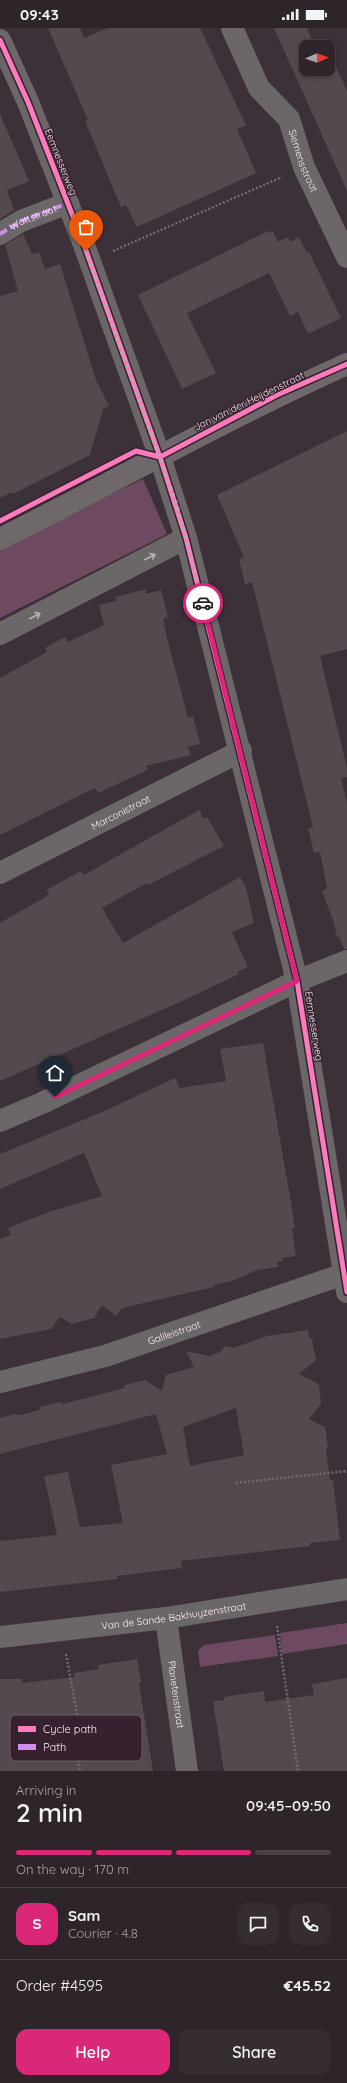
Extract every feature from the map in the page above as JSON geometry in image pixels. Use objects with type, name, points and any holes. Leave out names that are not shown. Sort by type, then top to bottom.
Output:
[{"type":"main road","name":"Jan van der Heijdenstraat","points":[[0,539],[277,395],[347,364]]},
{"type":"street","name":"Siemensstraat","points":[[232,28],[259,88],[289,119],[304,167],[347,257]]},
{"type":"street","name":"Eemnesserweg","points":[[0,40],[28,102],[90,261],[160,457],[186,538],[297,981],[346,1283]]},
{"type":"street","name":"Wattstraat","points":[[0,234],[21,221],[68,203]]},
{"type":"street","points":[[0,634],[186,538]]},
{"type":"street","name":"Marconistraat","points":[[0,872],[240,751]]},
{"type":"street","points":[[0,1121],[42,1103],[297,981],[347,961]]},
{"type":"street","name":"Galileistraat","points":[[0,1382],[105,1356],[346,1283]]},
{"type":"street","name":"Van de Sande Bakhuyzenstraat","points":[[0,1638],[166,1618],[347,1589]]},
{"type":"street","name":"Planetenstraat","points":[[166,1618],[187,1771]]},
{"type":"path","points":[[90,261],[304,167]]},
{"type":"path","points":[[236,1483],[347,1471]]},
{"type":"path","points":[[273,1602],[298,1771]]},
{"type":"path","points":[[61,1630],[77,1715]]},
{"type":"path","points":[[78,1761],[80,1771]]},
{"type":"shaded area","points":[[143,479],[167,534],[0,618],[0,547]]},
{"type":"shaded area","points":[[347,1623],[347,1644],[282,1654],[280,1633]]},
{"type":"shaded area","points":[[275,1635],[278,1656],[200,1667],[198,1651],[204,1645]]},
{"type":"building","points":[[48,28],[80,28],[84,38],[108,28],[200,28],[246,125],[237,129],[256,173],[137,227],[126,205],[121,207],[85,121],[88,120]]},
{"type":"building","points":[[274,28],[307,28],[312,40],[299,40],[299,76],[335,76],[335,64],[347,91],[347,191]]},
{"type":"building","points":[[0,114],[29,181],[7,190],[14,210],[0,219]]},
{"type":"building","points":[[268,231],[269,233],[273,231],[278,242],[288,237],[290,242],[299,237],[307,253],[309,252],[341,318],[308,334],[298,312],[290,316],[269,273],[187,313],[216,373],[182,389],[138,295]]},
{"type":"building","points":[[23,234],[32,254],[39,252],[45,269],[60,264],[96,380],[109,406],[103,409],[90,455],[13,494],[12,492],[0,498],[0,296],[18,291],[5,245]]},
{"type":"building","points":[[347,431],[347,649],[320,656],[347,768],[347,777],[341,778],[347,803],[347,949],[344,949],[339,937],[337,937],[334,923],[322,891],[327,888],[320,852],[314,853],[308,828],[313,827],[252,582],[245,584],[239,559],[244,557],[217,495]]},
{"type":"building","points":[[146,589],[146,594],[161,590],[168,617],[163,619],[167,638],[188,718],[193,716],[200,744],[188,747],[191,755],[146,766],[148,770],[98,793],[95,788],[0,835],[0,678],[47,652],[45,648],[65,637],[68,642],[104,625],[99,605],[116,601],[116,597]]},
{"type":"building","points":[[199,810],[204,819],[207,817],[224,846],[148,885],[147,883],[102,908],[123,943],[240,877],[246,888],[254,923],[232,932],[248,967],[238,972],[239,974],[180,1002],[0,1081],[0,923],[49,895],[46,890],[81,871],[84,875]]},
{"type":"building","points":[[263,1043],[291,1202],[295,1228],[292,1228],[296,1256],[282,1258],[283,1261],[277,1262],[278,1267],[257,1270],[232,1281],[213,1285],[214,1287],[122,1308],[116,1316],[102,1305],[94,1318],[72,1324],[60,1317],[51,1329],[0,1339],[0,1239],[11,1235],[8,1228],[49,1212],[102,1196],[84,1153],[0,1189],[0,1154],[100,1113],[175,1078],[180,1088],[226,1081],[220,1049]]},
{"type":"building","points":[[308,1330],[309,1338],[312,1340],[316,1360],[299,1374],[319,1384],[321,1404],[309,1419],[325,1427],[330,1480],[333,1480],[340,1540],[310,1543],[310,1546],[181,1561],[182,1568],[117,1576],[117,1579],[0,1592],[0,1541],[57,1535],[44,1476],[68,1472],[80,1527],[123,1523],[111,1465],[167,1454],[156,1414],[0,1454],[0,1418],[15,1414],[21,1415],[39,1410],[40,1407],[60,1402],[63,1404],[124,1388],[125,1385],[145,1380],[162,1391],[166,1375],[194,1367],[186,1351],[209,1356],[220,1352],[225,1346],[233,1348],[267,1336]],"holes":[[[236,1408],[244,1455],[190,1466],[183,1427]]]},
{"type":"building","points":[[137,1659],[141,1682],[139,1683],[153,1771],[0,1771],[0,1679],[22,1679],[22,1683],[75,1677],[74,1673],[99,1669],[98,1665]]},
{"type":"building","points":[[347,1678],[347,1771],[224,1771],[213,1701],[224,1700],[224,1697],[264,1691],[265,1702],[314,1695],[312,1684]]},
{"type":"marked path","points":[[0,234],[21,221],[68,203]]},
{"type":"cycle path","points":[[0,40],[28,102],[83,242],[160,457],[186,538],[297,981],[347,1292]]},
{"type":"cycle path","points":[[0,521],[136,451],[160,457],[277,395],[347,364]]},
{"type":"way so far","points":[[86,251],[177,506],[203,603]]},
{"type":"route","points":[[55,1097],[297,981],[203,603]]}]
